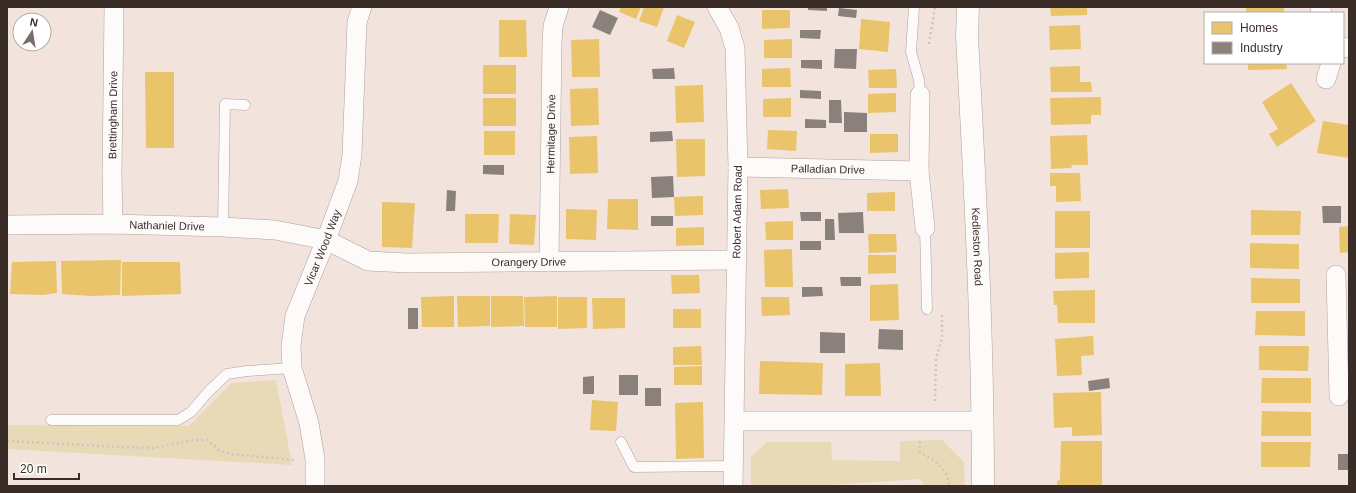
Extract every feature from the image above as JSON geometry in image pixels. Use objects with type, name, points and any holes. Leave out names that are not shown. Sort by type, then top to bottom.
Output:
[{"type":"street","name":"Brettingham Drive","points":[[113,224],[112,174],[114,7]]},
{"type":"street","name":"Vicar Wood Way","points":[[315,486],[315,459],[309,423],[292,368],[291,346],[295,316],[348,181],[352,155],[357,22],[362,7]]},
{"type":"street","name":"Hermitage Drive","points":[[549,262],[552,43],[553,26],[559,7]]},
{"type":"street","name":"Robert Adam Road","points":[[717,7],[729,28],[735,48],[738,167],[733,486]]},
{"type":"street","name":"Kedleston Road","points":[[968,7],[967,36],[979,264],[983,486]]},
{"type":"street","points":[[920,94],[919,172],[925,228]]},
{"type":"street","name":"Palladian Drive","points":[[738,167],[919,172]]},
{"type":"street","name":"Nathaniel Drive","points":[[7,225],[113,224],[223,227],[275,230],[326,240]]},
{"type":"street","name":"Orangery Drive","points":[[326,240],[368,261],[407,263],[736,260]]},
{"type":"street","points":[[1336,275],[1343,316],[1339,396]]},
{"type":"street","points":[[735,421],[983,421]]},
{"type":"lane","points":[[914,7],[911,52],[919,80],[920,94]]},
{"type":"lane","points":[[223,227],[225,104],[246,104]]},
{"type":"lane","points":[[925,228],[928,309]]},
{"type":"lane","points":[[51,420],[178,420],[191,412],[208,392],[227,374],[292,368]]},
{"type":"lane","points":[[621,442],[634,467],[734,466]]},
{"type":"path","points":[[942,308],[942,338],[936,359],[935,434],[920,439],[919,451],[943,467],[948,481],[948,486]]},
{"type":"path","points":[[7,441],[123,448],[153,448],[193,440],[207,440],[219,450],[231,454],[294,460]]},
{"type":"shaded area","points":[[276,380],[292,465],[7,449],[7,425],[189,426],[231,383]]},
{"type":"shaded area","points":[[942,440],[964,462],[965,486],[924,486],[921,479],[831,485],[751,485],[751,457],[767,442],[831,442],[832,460],[900,461],[900,441]]},
{"type":"building: Homes","points":[[621,7],[641,7],[636,19],[619,12]]},
{"type":"building: Homes","points":[[644,7],[664,7],[657,27],[639,21]]},
{"type":"building: Homes","points":[[1050,7],[1087,7],[1087,15],[1051,16]]},
{"type":"building: Homes","points":[[1246,7],[1284,7],[1284,12],[1246,12]]},
{"type":"building: Homes","points":[[762,10],[790,10],[790,28],[762,29]]},
{"type":"building: Homes","points":[[677,15],[695,22],[684,48],[667,41]]},
{"type":"building: Homes","points":[[861,19],[890,22],[888,52],[859,49]]},
{"type":"building: Homes","points":[[499,20],[526,20],[527,57],[499,57]]},
{"type":"building: Homes","points":[[1080,25],[1081,49],[1050,50],[1049,26]]},
{"type":"building: Homes","points":[[599,39],[600,77],[572,77],[571,40]]},
{"type":"building: Homes","points":[[792,39],[792,58],[764,58],[764,40]]},
{"type":"building: Homes","points":[[1248,64],[1286,64],[1287,69],[1248,70]]},
{"type":"building: Homes","points":[[483,65],[516,65],[516,94],[483,94]]},
{"type":"building: Homes","points":[[1080,66],[1080,82],[1091,82],[1092,92],[1051,92],[1050,67]]},
{"type":"building: Homes","points":[[790,68],[791,87],[762,87],[762,69]]},
{"type":"building: Homes","points":[[896,69],[897,88],[869,88],[868,70]]},
{"type":"building: Homes","points":[[145,72],[174,72],[174,148],[146,148]]},
{"type":"building: Homes","points":[[1291,83],[1316,121],[1277,147],[1269,134],[1278,129],[1262,102]]},
{"type":"building: Homes","points":[[703,85],[704,122],[676,123],[675,86]]},
{"type":"building: Homes","points":[[598,88],[599,125],[571,126],[570,89]]},
{"type":"building: Homes","points":[[896,93],[896,112],[868,113],[868,94]]},
{"type":"building: Homes","points":[[1101,97],[1101,115],[1091,115],[1091,124],[1051,125],[1050,98]]},
{"type":"building: Homes","points":[[483,98],[516,98],[516,126],[483,126]]},
{"type":"building: Homes","points":[[791,98],[791,117],[763,117],[763,99]]},
{"type":"building: Homes","points":[[1323,121],[1349,125],[1349,158],[1317,153]]},
{"type":"building: Homes","points":[[768,130],[797,131],[796,151],[767,149]]},
{"type":"building: Homes","points":[[484,131],[515,131],[515,155],[484,155]]},
{"type":"building: Homes","points":[[870,134],[898,134],[898,152],[870,153]]},
{"type":"building: Homes","points":[[1087,135],[1088,165],[1071,165],[1072,168],[1051,169],[1050,136]]},
{"type":"building: Homes","points":[[597,136],[598,173],[570,174],[569,137]]},
{"type":"building: Homes","points":[[676,139],[705,139],[705,176],[677,177]]},
{"type":"building: Homes","points":[[1050,173],[1080,173],[1081,201],[1056,202],[1056,186],[1050,186]]},
{"type":"building: Homes","points":[[788,189],[789,208],[761,209],[760,190]]},
{"type":"building: Homes","points":[[895,192],[895,211],[867,211],[867,193]]},
{"type":"building: Homes","points":[[703,196],[703,215],[675,216],[674,197]]},
{"type":"building: Homes","points":[[608,199],[638,199],[638,230],[607,229]]},
{"type":"building: Homes","points":[[382,202],[415,203],[412,248],[382,247]]},
{"type":"building: Homes","points":[[566,209],[597,210],[596,240],[566,239]]},
{"type":"building: Homes","points":[[1251,210],[1301,211],[1300,235],[1251,235]]},
{"type":"building: Homes","points":[[1055,211],[1090,211],[1090,248],[1055,248]]},
{"type":"building: Homes","points":[[465,214],[499,214],[498,243],[465,243]]},
{"type":"building: Homes","points":[[510,214],[536,215],[534,245],[509,244]]},
{"type":"building: Homes","points":[[793,221],[793,240],[766,240],[765,222]]},
{"type":"building: Homes","points":[[1349,226],[1349,252],[1340,253],[1339,227]]},
{"type":"building: Homes","points":[[704,227],[704,245],[676,246],[676,228]]},
{"type":"building: Homes","points":[[868,234],[896,234],[897,252],[869,253]]},
{"type":"building: Homes","points":[[1250,243],[1299,244],[1299,269],[1250,268]]},
{"type":"building: Homes","points":[[792,249],[793,287],[765,287],[764,250]]},
{"type":"building: Homes","points":[[1089,252],[1089,278],[1055,279],[1055,253]]},
{"type":"building: Homes","points":[[868,255],[896,255],[896,273],[868,274]]},
{"type":"building: Homes","points":[[121,260],[120,295],[91,296],[62,294],[61,261]]},
{"type":"building: Homes","points":[[56,261],[57,293],[43,295],[10,294],[12,262]]},
{"type":"building: Homes","points":[[122,262],[180,262],[181,294],[122,296]]},
{"type":"building: Homes","points":[[671,275],[699,275],[700,293],[672,294]]},
{"type":"building: Homes","points":[[1251,278],[1300,279],[1300,303],[1251,303]]},
{"type":"building: Homes","points":[[898,284],[899,320],[870,321],[870,285]]},
{"type":"building: Homes","points":[[1095,290],[1095,323],[1058,323],[1057,305],[1054,305],[1053,291]]},
{"type":"building: Homes","points":[[454,296],[454,327],[422,327],[421,297]]},
{"type":"building: Homes","points":[[457,296],[490,296],[490,326],[458,327]]},
{"type":"building: Homes","points":[[491,296],[523,296],[524,326],[491,327]]},
{"type":"building: Homes","points":[[557,296],[557,327],[525,327],[524,297]]},
{"type":"building: Homes","points":[[558,297],[587,297],[587,328],[558,329]]},
{"type":"building: Homes","points":[[761,297],[789,297],[790,315],[762,316]]},
{"type":"building: Homes","points":[[592,298],[625,298],[625,328],[593,329]]},
{"type":"building: Homes","points":[[673,309],[701,309],[701,328],[673,328]]},
{"type":"building: Homes","points":[[1256,311],[1305,311],[1305,336],[1255,335]]},
{"type":"building: Homes","points":[[1093,336],[1094,355],[1081,356],[1082,375],[1057,376],[1055,339]]},
{"type":"building: Homes","points":[[701,346],[702,365],[673,365],[673,347]]},
{"type":"building: Homes","points":[[1259,346],[1309,346],[1308,371],[1259,370]]},
{"type":"building: Homes","points":[[760,361],[823,363],[822,395],[759,394]]},
{"type":"building: Homes","points":[[880,363],[881,396],[845,396],[845,364]]},
{"type":"building: Homes","points":[[702,366],[702,385],[674,385],[674,367]]},
{"type":"building: Homes","points":[[1262,378],[1311,378],[1311,403],[1261,403]]},
{"type":"building: Homes","points":[[1101,392],[1102,435],[1072,436],[1072,427],[1054,428],[1053,393]]},
{"type":"building: Homes","points":[[592,400],[618,402],[616,431],[590,430]]},
{"type":"building: Homes","points":[[703,402],[704,458],[676,459],[675,403]]},
{"type":"building: Homes","points":[[1262,411],[1311,412],[1311,436],[1261,436]]},
{"type":"building: Homes","points":[[1061,441],[1102,441],[1102,486],[1057,486],[1057,481],[1060,480]]},
{"type":"building: Homes","points":[[1261,442],[1311,442],[1310,467],[1261,467]]},
{"type":"building: Industry","points":[[808,7],[827,7],[827,11],[808,10]]},
{"type":"building: Industry","points":[[839,8],[857,10],[856,18],[838,16]]},
{"type":"building: Industry","points":[[600,10],[618,18],[610,35],[592,27]]},
{"type":"building: Industry","points":[[800,30],[821,30],[820,39],[800,38]]},
{"type":"building: Industry","points":[[835,49],[857,49],[856,69],[834,68]]},
{"type":"building: Industry","points":[[801,60],[822,60],[822,69],[801,68]]},
{"type":"building: Industry","points":[[674,68],[675,79],[653,79],[652,69]]},
{"type":"building: Industry","points":[[800,90],[821,91],[821,99],[800,98]]},
{"type":"building: Industry","points":[[829,100],[841,100],[842,123],[829,123]]},
{"type":"building: Industry","points":[[844,112],[867,113],[867,132],[844,132]]},
{"type":"building: Industry","points":[[805,119],[826,120],[826,128],[805,128]]},
{"type":"building: Industry","points":[[672,131],[673,141],[650,142],[650,132]]},
{"type":"building: Industry","points":[[483,165],[504,165],[504,175],[483,174]]},
{"type":"building: Industry","points":[[673,176],[674,197],[652,198],[651,177]]},
{"type":"building: Industry","points":[[447,190],[456,191],[455,211],[446,211]]},
{"type":"building: Industry","points":[[1322,206],[1341,206],[1341,223],[1323,223]]},
{"type":"building: Industry","points":[[800,212],[821,212],[821,221],[801,221]]},
{"type":"building: Industry","points":[[863,212],[864,233],[839,233],[838,213]]},
{"type":"building: Industry","points":[[651,216],[673,216],[673,226],[651,226]]},
{"type":"building: Industry","points":[[825,219],[834,219],[835,240],[825,240]]},
{"type":"building: Industry","points":[[800,241],[821,241],[821,250],[800,250]]},
{"type":"building: Industry","points":[[840,277],[861,277],[861,286],[841,286]]},
{"type":"building: Industry","points":[[802,287],[822,287],[823,296],[802,297]]},
{"type":"building: Industry","points":[[408,308],[418,308],[418,329],[408,329]]},
{"type":"building: Industry","points":[[879,329],[903,330],[903,350],[878,349]]},
{"type":"building: Industry","points":[[820,332],[845,333],[845,353],[820,353]]},
{"type":"building: Industry","points":[[619,375],[638,375],[638,395],[619,395]]},
{"type":"building: Industry","points":[[594,376],[594,394],[583,394],[583,377]]},
{"type":"building: Industry","points":[[1109,378],[1110,388],[1089,391],[1088,381]]},
{"type":"building: Industry","points":[[645,388],[661,388],[661,406],[645,406]]},
{"type":"building: Industry","points":[[1338,454],[1349,454],[1349,470],[1338,470]]}]
